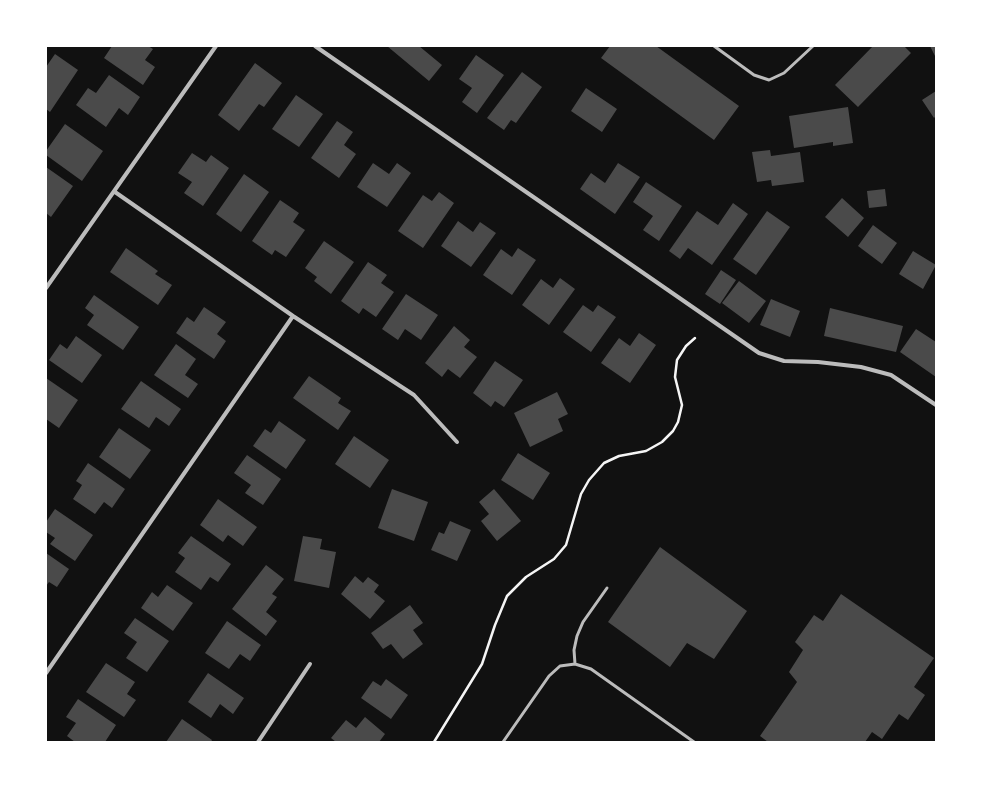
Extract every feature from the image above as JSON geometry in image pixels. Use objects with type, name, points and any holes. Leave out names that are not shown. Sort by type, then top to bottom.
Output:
[{"type":"street","points":[[46,288],[115,192],[216,46]]},
{"type":"street","points":[[315,46],[760,353],[784,361],[818,362],[862,367],[891,375],[936,405]]},
{"type":"street","points":[[115,192],[293,316],[414,396],[457,442]]},
{"type":"street","points":[[46,673],[293,316]]},
{"type":"street","points":[[258,742],[310,664]]},
{"type":"lane","points":[[714,46],[754,75],[769,80],[784,73],[813,46]]},
{"type":"lane","points":[[575,664],[574,650],[583,622],[607,588]]},
{"type":"lane","points":[[503,742],[549,676],[560,666],[575,664],[591,669],[694,742]]},
{"type":"path","points":[[434,742],[482,664],[495,625],[507,596],[526,577],[554,559],[566,545],[581,494],[589,480],[604,463],[619,456],[650,449],[662,442],[673,431],[678,422],[682,405],[675,377],[676,365],[681,352],[695,338]]},
{"type":"building","points":[[112,46],[148,46],[153,49],[145,60],[155,67],[143,85],[104,58]]},
{"type":"building","points":[[387,46],[419,46],[442,65],[429,81]]},
{"type":"building","points":[[610,46],[656,46],[739,106],[714,140],[601,58]]},
{"type":"building","points":[[873,46],[904,46],[911,53],[858,107],[835,85]]},
{"type":"building","points":[[930,46],[936,46],[936,58]]},
{"type":"building","points":[[55,54],[78,70],[50,112],[46,109],[46,67]]},
{"type":"building","points":[[476,55],[504,75],[477,113],[462,102],[472,88],[459,79]]},
{"type":"building","points":[[255,63],[282,83],[264,107],[259,104],[239,131],[218,115]]},
{"type":"building","points":[[522,72],[542,87],[516,123],[511,120],[504,130],[487,118]]},
{"type":"building","points":[[109,75],[140,97],[128,115],[119,108],[106,127],[76,105],[88,88],[96,93]]},
{"type":"building","points":[[586,88],[617,109],[602,132],[571,111]]},
{"type":"building","points":[[936,91],[936,116],[934,118],[922,100]]},
{"type":"building","points":[[296,95],[323,114],[299,147],[272,129]]},
{"type":"building","points":[[848,107],[853,143],[833,146],[833,142],[794,148],[789,116]]},
{"type":"building","points":[[337,121],[353,132],[344,145],[356,154],[339,178],[311,158]]},
{"type":"building","points":[[65,124],[103,151],[82,181],[46,155],[46,151]]},
{"type":"building","points":[[770,150],[771,156],[800,152],[804,182],[772,186],[771,180],[757,182],[752,152]]},
{"type":"building","points":[[192,153],[206,162],[211,155],[229,168],[203,206],[184,193],[192,182],[178,173]]},
{"type":"building","points":[[373,163],[389,174],[397,163],[411,173],[387,207],[357,187]]},
{"type":"building","points":[[618,163],[640,177],[615,214],[580,189],[591,173],[605,183]]},
{"type":"building","points":[[46,167],[73,186],[51,217],[46,213]]},
{"type":"building","points":[[244,174],[269,192],[241,232],[216,214]]},
{"type":"building","points":[[646,182],[682,206],[659,241],[643,230],[653,216],[633,202]]},
{"type":"building","points":[[885,189],[887,206],[869,208],[867,191]]},
{"type":"building","points":[[439,192],[454,203],[423,248],[398,231],[423,195],[432,201]]},
{"type":"building","points":[[842,198],[864,218],[848,237],[825,217]]},
{"type":"building","points":[[280,200],[299,213],[293,222],[305,230],[286,257],[275,250],[272,255],[252,241]]},
{"type":"building","points":[[733,203],[748,214],[712,265],[688,248],[680,259],[669,251],[697,211],[718,225]]},
{"type":"building","points":[[767,211],[790,227],[756,275],[733,259]]},
{"type":"building","points":[[458,221],[473,232],[480,222],[496,233],[471,267],[441,246]]},
{"type":"building","points":[[873,225],[897,243],[882,264],[858,246]]},
{"type":"building","points":[[324,241],[354,262],[331,294],[314,281],[317,277],[305,268]]},
{"type":"building","points":[[126,248],[158,271],[155,274],[172,285],[158,305],[110,272]]},
{"type":"building","points":[[518,248],[536,260],[512,295],[483,275],[501,249],[512,257]]},
{"type":"building","points":[[913,251],[936,265],[923,289],[899,274]]},
{"type":"building","points":[[368,262],[387,275],[381,283],[394,292],[376,317],[363,308],[359,314],[341,301]]},
{"type":"building","points":[[721,270],[736,280],[720,304],[705,294]]},
{"type":"building","points":[[560,278],[575,289],[549,325],[522,305],[541,279],[553,288]]},
{"type":"building","points":[[739,281],[766,301],[749,323],[722,303]]},
{"type":"building","points":[[406,294],[438,315],[421,340],[405,329],[398,340],[382,329]]},
{"type":"building","points":[[94,295],[139,327],[123,350],[87,325],[94,315],[85,308]]},
{"type":"building","points":[[771,299],[800,311],[790,337],[760,325]]},
{"type":"building","points":[[583,305],[593,312],[598,305],[616,317],[591,352],[563,332]]},
{"type":"building","points":[[204,307],[226,322],[217,334],[226,341],[214,359],[176,333],[187,317],[194,322]]},
{"type":"building","points":[[830,308],[903,326],[896,352],[824,336]]},
{"type":"building","points":[[454,326],[470,340],[464,347],[477,357],[460,378],[448,369],[442,377],[425,363]]},
{"type":"building","points":[[916,329],[936,342],[936,377],[900,352]]},
{"type":"building","points":[[639,333],[656,345],[630,383],[601,363],[619,338],[630,346]]},
{"type":"building","points":[[76,336],[102,355],[82,383],[49,360],[60,344],[67,349]]},
{"type":"building","points":[[176,344],[196,359],[185,375],[198,384],[188,398],[154,375]]},
{"type":"building","points":[[495,361],[523,380],[504,407],[495,401],[491,407],[473,393]]},
{"type":"building","points":[[309,376],[341,398],[338,403],[351,411],[338,430],[293,398]]},
{"type":"building","points":[[46,378],[78,400],[59,428],[46,419]]},
{"type":"building","points":[[141,381],[181,409],[169,426],[156,417],[149,428],[121,409]]},
{"type":"building","points":[[557,392],[568,414],[558,419],[563,431],[530,447],[514,413]]},
{"type":"building","points":[[279,421],[306,440],[286,469],[253,446],[265,429],[271,433]]},
{"type":"building","points":[[119,428],[151,450],[130,479],[99,457]]},
{"type":"building","points":[[354,436],[389,460],[370,488],[335,464]]},
{"type":"building","points":[[518,453],[550,473],[533,500],[501,480]]},
{"type":"building","points":[[247,455],[281,479],[263,505],[245,493],[251,485],[234,473]]},
{"type":"building","points":[[88,463],[125,489],[112,508],[104,502],[95,514],[73,499],[82,485],[76,481]]},
{"type":"building","points":[[392,489],[428,502],[414,541],[378,528]]},
{"type":"building","points":[[494,489],[521,521],[497,541],[481,521],[489,514],[479,502]]},
{"type":"building","points":[[218,499],[257,527],[243,546],[228,535],[223,542],[200,525]]},
{"type":"building","points":[[55,509],[93,535],[75,561],[50,544],[55,538],[46,532],[46,522]]},
{"type":"building","points":[[450,521],[471,530],[457,561],[431,550],[439,532],[444,534]]},
{"type":"building","points":[[191,536],[231,564],[218,582],[210,577],[201,590],[175,572],[185,558],[178,553]]},
{"type":"building","points":[[303,536],[322,539],[320,549],[336,552],[329,588],[294,581]]},
{"type":"building","points":[[660,547],[747,611],[714,659],[687,643],[670,667],[608,622]]},
{"type":"building","points":[[46,553],[69,569],[57,587],[49,582],[46,586]]},
{"type":"building","points":[[266,565],[284,579],[272,594],[277,597],[266,612],[277,621],[266,636],[232,609]]},
{"type":"building","points":[[355,576],[363,583],[368,577],[379,585],[374,592],[385,601],[370,619],[341,594]]},
{"type":"building","points":[[167,585],[193,603],[173,631],[141,608],[152,592],[158,597]]},
{"type":"building","points":[[841,594],[934,658],[914,687],[925,695],[908,720],[899,714],[882,739],[872,732],[865,742],[768,742],[760,736],[797,682],[789,672],[803,650],[795,642],[814,615],[823,621]]},
{"type":"building","points":[[410,605],[423,623],[413,630],[423,644],[403,659],[391,644],[383,649],[371,633]]},
{"type":"building","points":[[135,618],[169,641],[147,672],[126,658],[137,642],[124,633]]},
{"type":"building","points":[[227,621],[261,645],[250,661],[240,654],[229,669],[205,653]]},
{"type":"building","points":[[106,663],[135,682],[127,694],[136,700],[124,717],[86,692]]},
{"type":"building","points":[[208,673],[244,698],[233,714],[220,704],[211,718],[188,702]]},
{"type":"building","points":[[386,679],[408,695],[391,719],[361,698],[373,681],[381,686]]},
{"type":"building","points":[[78,699],[116,725],[105,742],[75,742],[67,736],[76,723],[66,717]]},
{"type":"building","points":[[365,717],[385,734],[379,742],[336,742],[331,738],[346,720],[356,728]]},
{"type":"building","points":[[182,719],[212,740],[211,742],[166,742]]}]
